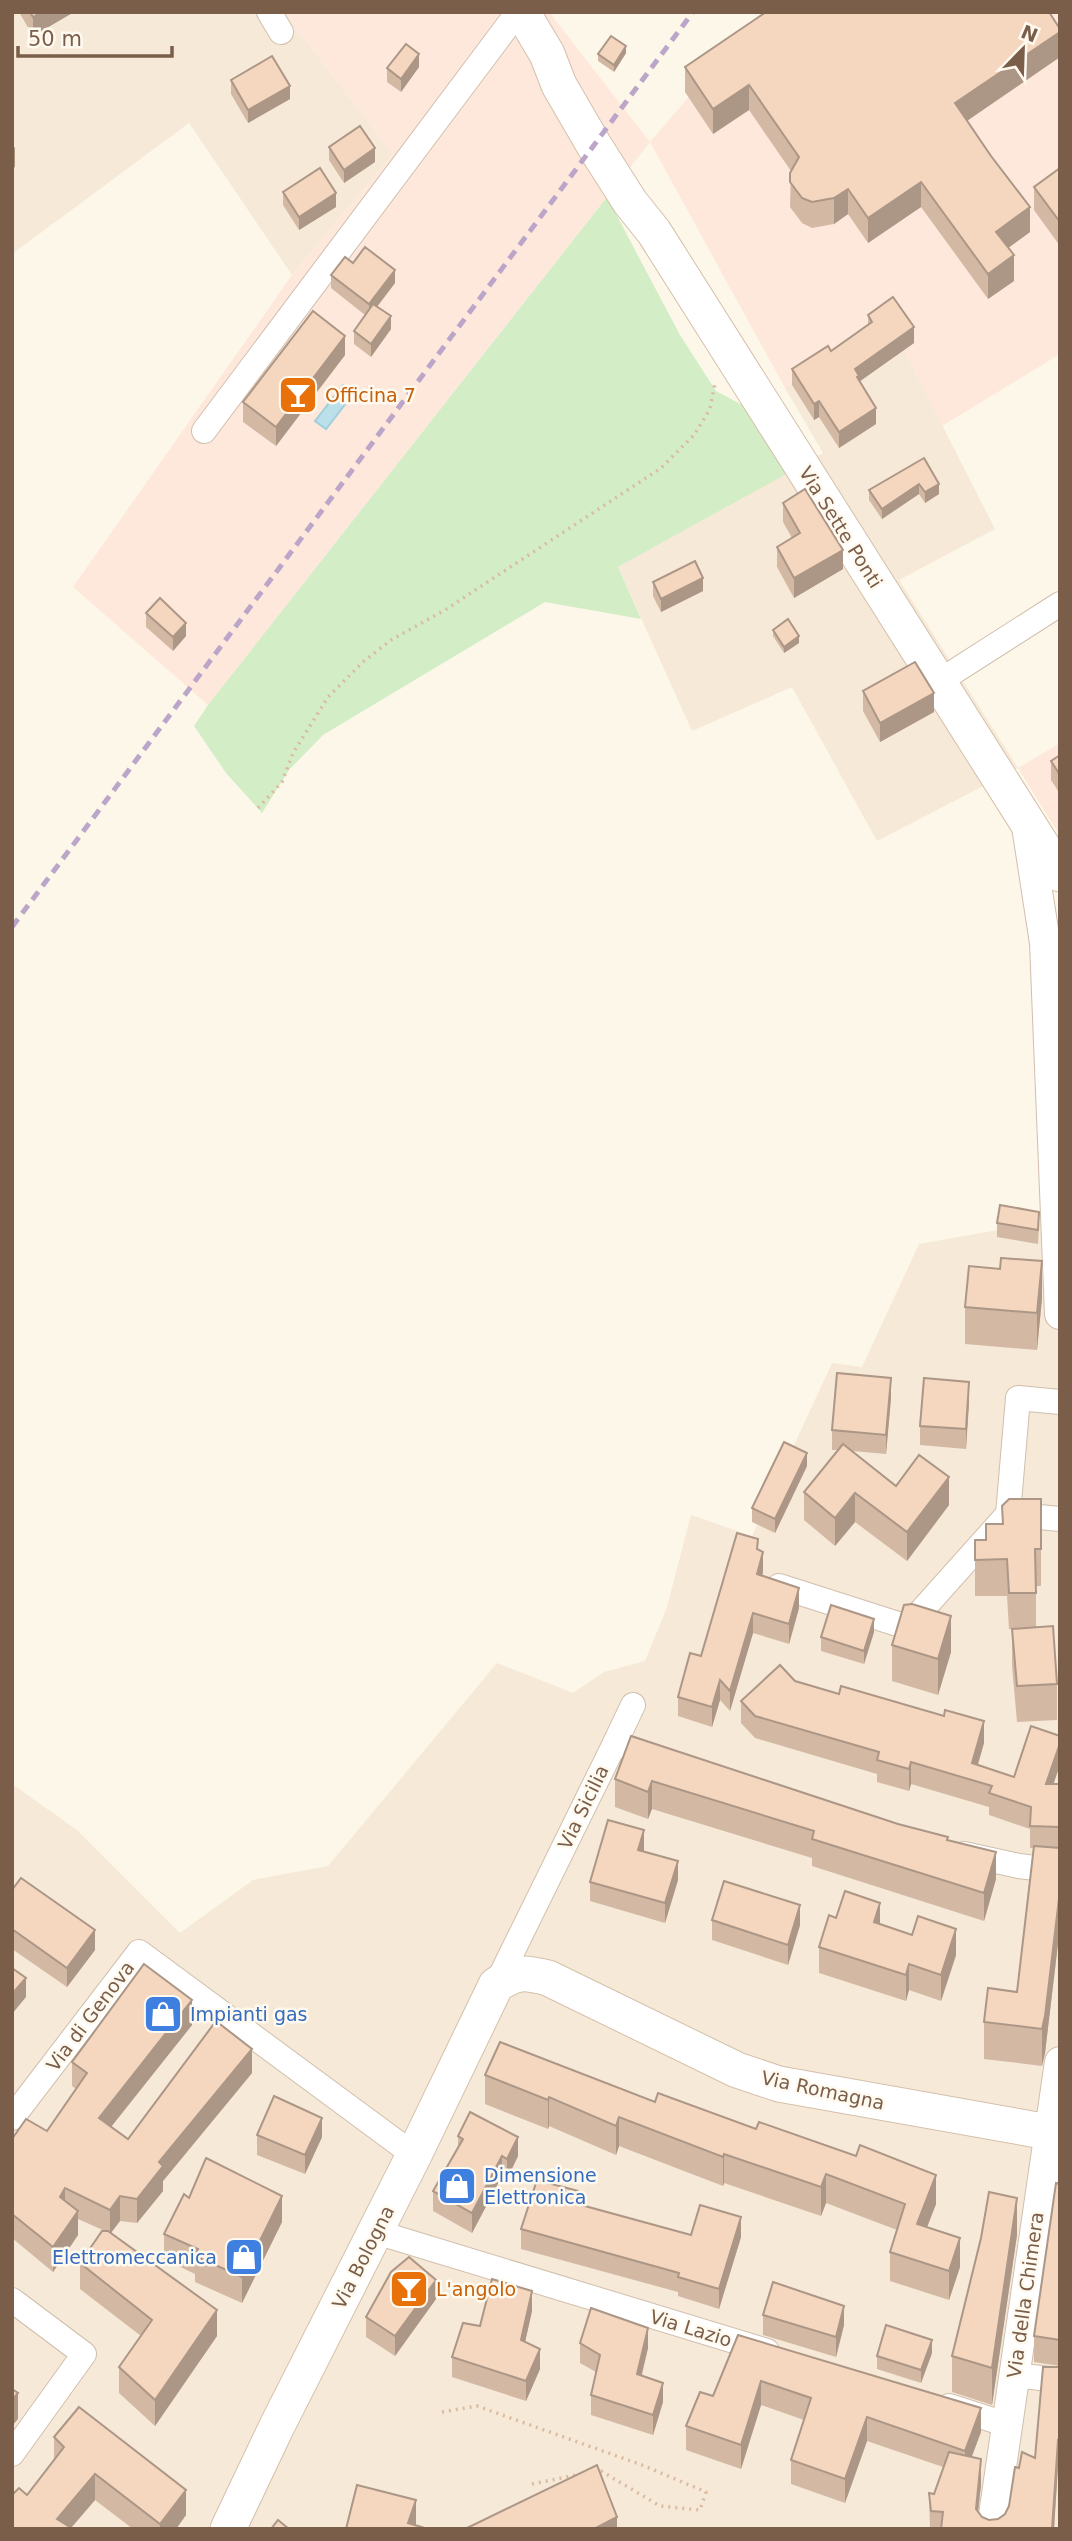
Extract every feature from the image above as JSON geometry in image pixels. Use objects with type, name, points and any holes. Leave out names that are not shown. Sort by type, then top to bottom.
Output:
[{"type":"main road","name":"Via Sette Ponti","points":[[520,12],[547,54],[572,80],[642,196],[654,232],[1060,874]]},
{"type":"main road","name":"Via Romagna","points":[[496,1985],[512,1975],[527,1972],[548,1978],[737,2070],[779,2084],[1054,2133]]},
{"type":"main road","name":"Via Bologna","points":[[228,2529],[496,1985]]},
{"type":"street","points":[[204,431],[520,12]]},
{"type":"street","points":[[938,682],[1060,604]]},
{"type":"street","points":[[1027,823],[1052,935],[1060,1314]]},
{"type":"street","points":[[779,1586],[907,1627],[1007,1514],[1018,1398],[1060,1402]]},
{"type":"street","points":[[1007,1514],[1060,1518]]},
{"type":"street","points":[[615,1743],[632,1705]]},
{"type":"street","name":"Via Sicilia","points":[[496,1985],[615,1743],[680,1764]]},
{"type":"street","points":[[940,1847],[1005,1864],[1060,1871]]},
{"type":"street","name":"Via di Genova","points":[[12,2118],[139,1952],[414,2155]]},
{"type":"street","name":"Via della Chimera","points":[[992,2529],[1005,2424],[1054,2133],[1060,2062]]},
{"type":"street","name":"Via Lazio","points":[[376,2232],[786,2357]]},
{"type":"street","points":[[12,2301],[84,2354],[12,2454]]},
{"type":"street","points":[[1013,2375],[1060,2380]]},
{"type":"street","points":[[931,2401],[1005,2424]]},
{"type":"path","points":[[258,808],[282,782],[293,753],[328,697],[363,662],[391,640],[445,610],[661,468],[694,435],[710,409],[715,383]]},
{"type":"path","points":[[442,2412],[477,2406],[642,2465],[706,2491],[700,2510],[660,2506],[601,2472],[532,2484]]},
{"type":"shaded area","points":[[12,12],[284,12],[393,154],[292,275],[189,123],[12,254]]},
{"type":"shaded area","points":[[284,12],[549,12],[650,142],[208,705],[73,587],[292,275],[393,154]]},
{"type":"shaded area","points":[[762,12],[1060,12],[1060,354],[942,426],[885,313],[785,388],[650,142]]},
{"type":"shaded area","points":[[885,313],[995,529],[899,580],[1018,768],[877,841],[792,687],[692,731],[618,567],[823,453],[785,388]]},
{"type":"shaded area","points":[[1060,743],[1060,836],[1018,768]]},
{"type":"shaded area","points":[[1060,936],[1060,2529],[12,2529],[12,1784],[77,1830],[180,1933],[253,1880],[328,1866],[497,1663],[573,1693],[604,1672],[645,1661],[667,1607],[691,1515],[752,1536],[832,1363],[862,1367],[919,1244],[1055,1220],[1045,943]]},
{"type":"green space","points":[[607,197],[680,335],[716,391],[746,407],[788,473],[618,567],[641,619],[545,602],[323,735],[289,770],[262,813],[226,773],[194,726]]},
{"type":"water","points":[[343,385],[354,393],[326,429],[315,421]]},
{"type":"building","points":[[766,12],[1049,12],[1060,32],[955,103],[1030,207],[996,232],[1014,255],[988,274],[921,182],[868,218],[848,189],[834,198],[812,202],[802,198],[790,182],[790,173],[799,157],[749,85],[713,109],[685,67]]},
{"type":"building","points":[[611,36],[626,46],[614,65],[598,54]]},
{"type":"building","points":[[406,44],[419,54],[401,79],[387,68]]},
{"type":"building","points":[[272,56],[290,86],[248,110],[231,80]]},
{"type":"building","points":[[360,126],[375,148],[344,170],[329,147]]},
{"type":"building","points":[[320,168],[336,193],[299,217],[283,192]]},
{"type":"building","points":[[1060,168],[1060,222],[1034,187]]},
{"type":"building","points":[[365,247],[395,270],[369,304],[331,275],[345,257],[353,263]]},
{"type":"building","points":[[893,297],[914,327],[855,369],[876,408],[839,432],[819,401],[814,404],[792,369],[828,346],[831,351],[872,322],[868,315]]},
{"type":"building","points":[[373,304],[391,316],[371,344],[354,331]]},
{"type":"building","points":[[313,311],[345,336],[276,427],[243,402]]},
{"type":"building","points":[[924,458],[939,484],[925,492],[919,484],[882,509],[869,490]]},
{"type":"building","points":[[805,489],[843,550],[794,578],[777,547],[800,533],[783,503]]},
{"type":"building","points":[[695,561],[703,578],[661,599],[653,582]]},
{"type":"building","points":[[160,598],[186,623],[173,637],[146,613]]},
{"type":"building","points":[[788,619],[799,636],[784,647],[773,630]]},
{"type":"building","points":[[915,662],[934,693],[880,723],[863,691]]},
{"type":"building","points":[[1060,755],[1060,775],[1051,761]]},
{"type":"building","points":[[1000,1205],[1039,1212],[1038,1230],[997,1223]]},
{"type":"building","points":[[1001,1258],[1042,1261],[1037,1313],[965,1307],[969,1266],[1000,1269]]},
{"type":"building","points":[[837,1373],[891,1378],[886,1435],[832,1430]]},
{"type":"building","points":[[924,1378],[969,1382],[966,1429],[920,1426]]},
{"type":"building","points":[[784,1442],[807,1453],[775,1519],[752,1508]]},
{"type":"building","points":[[843,1444],[896,1486],[919,1455],[949,1477],[907,1532],[855,1493],[835,1518],[804,1492]]},
{"type":"building","points":[[1009,1499],[1041,1499],[1041,1549],[1035,1549],[1036,1593],[1009,1593],[1007,1559],[975,1560],[975,1540],[986,1540],[986,1524],[1003,1524],[1002,1506]]},
{"type":"building","points":[[737,1533],[758,1539],[757,1549],[763,1552],[757,1574],[799,1588],[789,1624],[753,1613],[730,1691],[720,1680],[712,1707],[678,1697],[690,1653],[701,1656]]},
{"type":"building","points":[[912,1604],[951,1616],[938,1659],[892,1645],[904,1605]]},
{"type":"building","points":[[831,1605],[874,1619],[864,1651],[821,1637]]},
{"type":"building","points":[[1053,1626],[1057,1684],[1017,1686],[1012,1629]]},
{"type":"building","points":[[780,1665],[795,1681],[839,1694],[841,1686],[944,1716],[945,1710],[984,1721],[972,1763],[1014,1777],[1031,1726],[1060,1736],[1046,1784],[1060,1784],[1060,1827],[1030,1826],[1031,1807],[989,1793],[992,1786],[911,1762],[909,1769],[877,1760],[879,1752],[755,1716],[741,1701]]},
{"type":"building","points":[[631,1736],[898,1824],[948,1837],[947,1840],[996,1852],[984,1893],[812,1839],[814,1831],[652,1781],[648,1792],[615,1779]]},
{"type":"building","points":[[608,1820],[644,1830],[638,1850],[678,1861],[665,1903],[590,1882]]},
{"type":"building","points":[[1034,1846],[1060,1848],[1060,1890],[1042,2029],[984,2022],[988,1988],[1017,1992]]},
{"type":"building","points":[[21,1878],[95,1930],[67,1968],[12,1929],[12,1890]]},
{"type":"building","points":[[724,1881],[800,1905],[788,1945],[712,1920]]},
{"type":"building","points":[[845,1891],[880,1903],[874,1922],[912,1935],[918,1916],[956,1929],[941,1975],[909,1964],[906,1975],[819,1947],[829,1915],[836,1918]]},
{"type":"building","points":[[144,1964],[192,2000],[99,2118],[128,2139],[216,2021],[252,2049],[159,2162],[163,2166],[137,2199],[120,2196],[110,2210],[65,2188],[60,2197],[78,2211],[53,2247],[12,2214],[12,2139],[26,2119],[47,2131],[87,2073],[72,2062]]},
{"type":"building","points":[[12,1968],[26,1978],[12,1994]]},
{"type":"building","points":[[500,2042],[655,2102],[658,2093],[756,2129],[759,2122],[856,2156],[860,2145],[936,2175],[917,2224],[960,2238],[949,2271],[890,2252],[905,2204],[826,2174],[821,2187],[724,2154],[723,2157],[619,2117],[616,2126],[549,2097],[548,2100],[485,2075]]},
{"type":"building","points":[[274,2096],[322,2118],[305,2155],[257,2135]]},
{"type":"building","points":[[470,2112],[518,2137],[507,2159],[502,2156],[472,2213],[433,2191],[463,2139],[458,2136]]},
{"type":"building","points":[[206,2158],[282,2196],[242,2277],[195,2256],[198,2249],[164,2234],[184,2194],[189,2198]]},
{"type":"building","points":[[537,2180],[578,2191],[574,2203],[691,2235],[700,2205],[741,2217],[719,2289],[678,2277],[679,2273],[521,2229]]},
{"type":"building","points":[[1056,2183],[1060,2184],[1060,2340],[1034,2336]]},
{"type":"building","points":[[989,2192],[1017,2198],[992,2368],[952,2356],[981,2238]]},
{"type":"building","points":[[102,2231],[108,2231],[217,2310],[155,2400],[119,2367],[152,2320],[80,2263]]},
{"type":"building","points":[[409,2257],[436,2280],[395,2336],[366,2317],[391,2272]]},
{"type":"building","points":[[492,2279],[532,2291],[521,2340],[540,2349],[526,2381],[452,2357],[463,2323],[480,2326]]},
{"type":"building","points":[[773,2282],[844,2306],[836,2337],[763,2315]]},
{"type":"building","points":[[591,2308],[648,2328],[637,2374],[663,2383],[653,2415],[591,2395],[600,2355],[580,2343]]},
{"type":"building","points":[[886,2325],[932,2340],[921,2370],[877,2356]]},
{"type":"building","points":[[738,2335],[981,2408],[965,2451],[867,2417],[845,2479],[791,2460],[811,2398],[761,2381],[741,2445],[686,2426],[700,2392],[713,2396]]},
{"type":"building","points":[[1043,2367],[1060,2367],[1060,2441],[1058,2440],[1052,2529],[941,2529],[943,2512],[931,2511],[929,2493],[934,2494],[949,2452],[981,2459],[976,2509],[982,2517],[989,2520],[998,2519],[1005,2514],[1009,2506],[1015,2467],[1019,2468],[1022,2452],[1035,2458]]},
{"type":"building","points":[[12,2389],[18,2393],[12,2400]]},
{"type":"building","points":[[79,2407],[186,2490],[160,2524],[95,2474],[57,2519],[73,2529],[12,2529],[12,2495],[19,2488],[27,2495],[64,2447],[54,2437]]},
{"type":"building","points":[[597,2465],[617,2517],[594,2529],[465,2529]]},
{"type":"building","points":[[357,2485],[416,2500],[408,2523],[428,2529],[346,2529]]},
{"type":"building","points":[[278,2520],[289,2529],[271,2529]]},
{"type":"railway","points":[[12,927],[693,12]]},
{"type":"place","name":"Officina 7","points":[[298,395]]},
{"type":"place","name":"Impianti gas","points":[[163,2014]]},
{"type":"place","name":"Dimensione Elettronica","points":[[457,2186]]},
{"type":"place","name":"Elettromeccanica","points":[[244,2257]]},
{"type":"place","name":"L'angolo","points":[[409,2289]]}]
